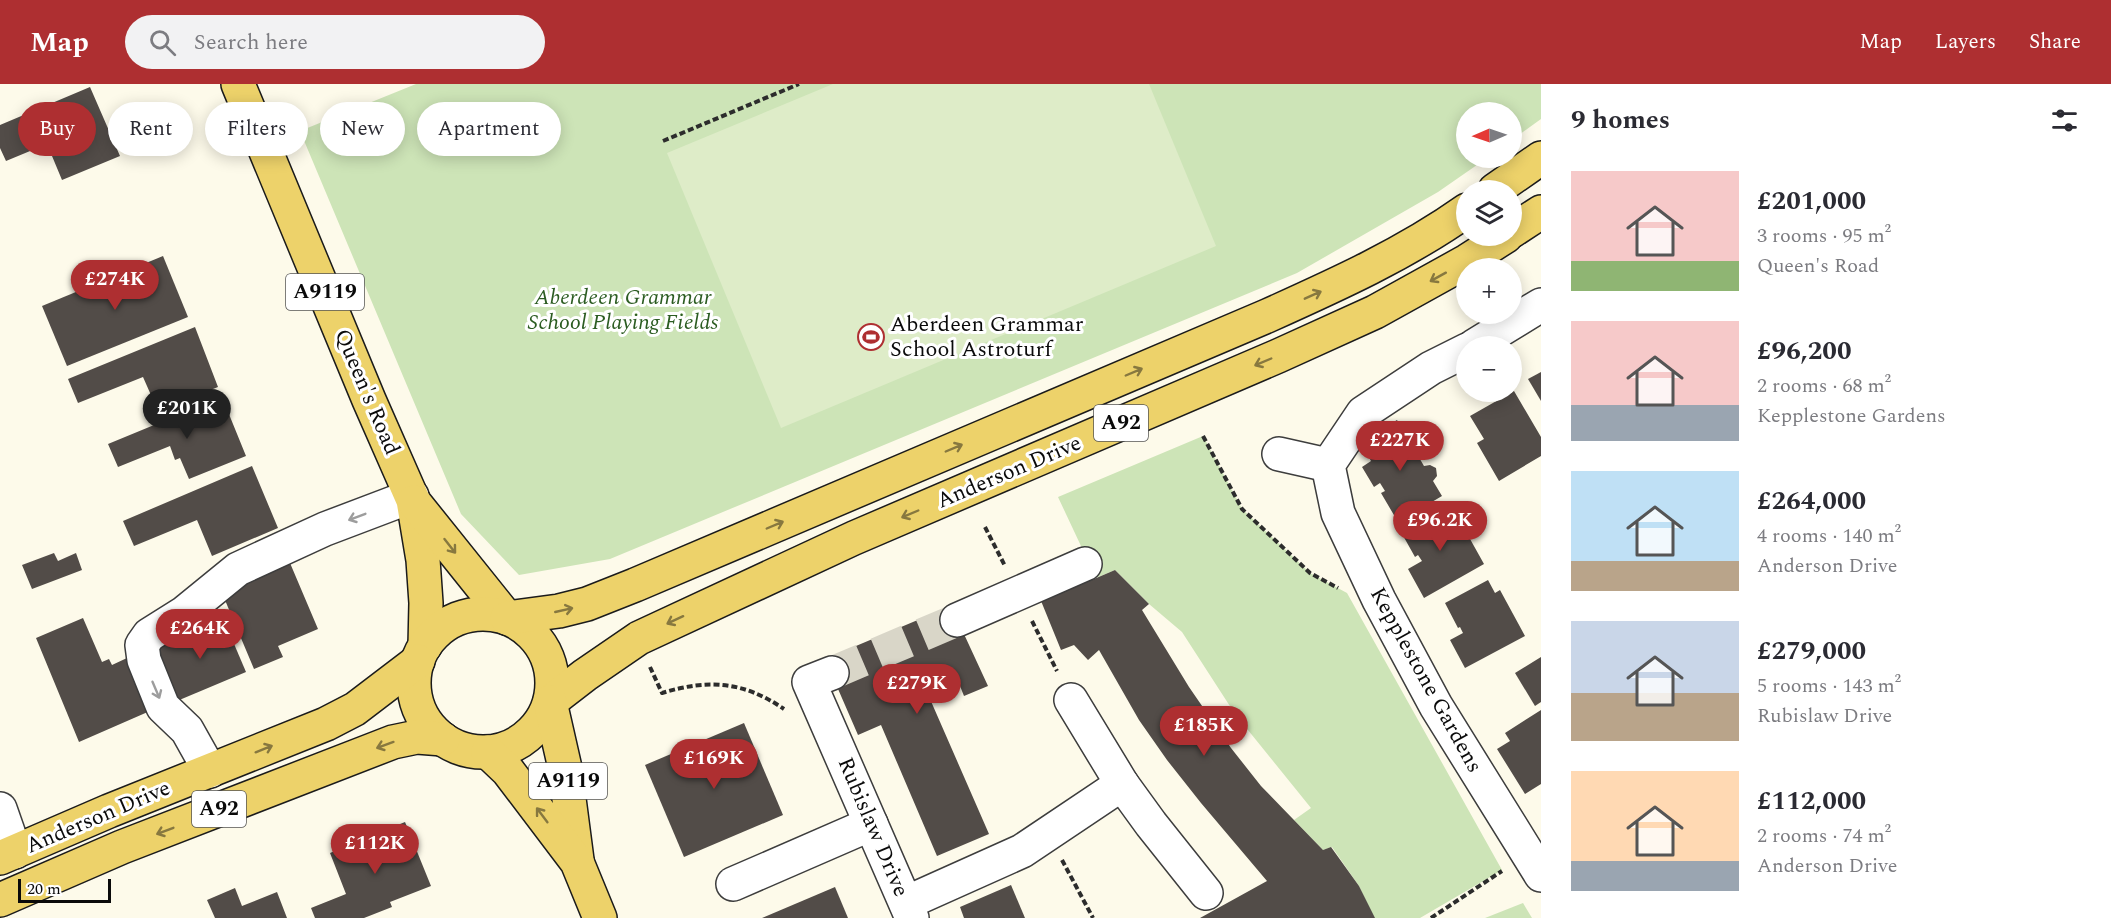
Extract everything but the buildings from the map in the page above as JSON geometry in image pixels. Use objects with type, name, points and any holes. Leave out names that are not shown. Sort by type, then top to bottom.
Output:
[{"type":"main road","name":"Queen's Road","points":[[238,84],[412,498],[423,560],[426,603],[422,653]]},
{"type":"main road","points":[[1509,180],[1541,158]]},
{"type":"main road","points":[[1522,224],[1541,212]]},
{"type":"main road","name":"Anderson Drive","points":[[507,618],[559,611],[587,604],[635,585],[1267,316],[1356,276],[1441,229],[1456,218]]},
{"type":"main road","name":"Anderson Drive","points":[[550,702],[603,661],[639,638],[854,538],[1364,317],[1490,246]]},
{"type":"main road","name":"Queen's Road","points":[[412,498],[507,618]]},
{"type":"main road","name":"A92","points":[[470,615],[507,618],[525,628],[539,643],[549,661],[552,682],[550,702],[541,722],[527,737],[508,748],[488,752],[473,752],[443,739],[427,724],[417,704],[414,682],[422,653],[437,632],[452,621],[470,615]]},
{"type":"main road","name":"Anderson Drive","points":[[8,855],[355,710],[422,653]]},
{"type":"main road","name":"A9119","points":[[550,702],[565,768],[577,862]]},
{"type":"main road","name":"Anderson Drive","points":[[0,900],[122,847],[393,742],[417,737],[443,739]]},
{"type":"main road","name":"A9119","points":[[488,752],[508,771],[577,862],[600,918]]},
{"type":"street","points":[[1491,336],[1541,306]]},
{"type":"street","points":[[1279,454],[1328,465],[1363,413],[1431,368],[1456,356]]},
{"type":"street","name":"Kepplestone Gardens","points":[[1328,465],[1338,513],[1379,600],[1436,706],[1536,858]]},
{"type":"street","points":[[210,771],[187,730],[163,707],[144,660],[142,645],[149,635],[184,613],[238,569],[325,529],[412,498]]},
{"type":"street","points":[[957,620],[1085,564]]},
{"type":"street","name":"Rubislaw Drive","points":[[832,673],[809,682],[909,911]]},
{"type":"street","points":[[1071,700],[1122,784],[1206,893]]},
{"type":"street","points":[[909,911],[1022,850],[1122,784]]},
{"type":"street","points":[[0,809],[8,855]]},
{"type":"street","points":[[733,884],[871,824]]},
{"type":"path","points":[[663,141],[799,84]]},
{"type":"path","points":[[1203,436],[1242,509],[1310,573],[1347,593],[1379,600]]},
{"type":"path","points":[[662,693],[682,687],[709,684],[739,686],[770,699],[788,711]]},
{"type":"path","points":[[1431,918],[1536,858]]},
{"type":"path","points":[[1062,860],[1093,918]]},
{"type":"green space","name":"Aberdeen Grammar School Playing Fields","points":[[416,84],[1541,84],[1541,119],[1522,133],[1522,102],[1456,102],[1456,168],[1473,168],[1438,192],[1297,273],[610,559],[519,575],[461,514],[308,150],[308,128],[320,123],[320,156],[405,156],[405,102],[372,102]]},
{"type":"green space","name":"Aberdeen Grammar School Astroturf","points":[[833,84],[1149,84],[1216,246],[781,428],[667,153]]},
{"type":"green space","points":[[1203,436],[1242,509],[1310,573],[1347,593],[1502,870],[1420,918],[1374,918],[1359,886],[1332,847],[1323,850],[1294,820],[1311,808],[1235,714],[1182,632],[1149,604],[1115,570],[1096,578],[1058,497]]},
{"type":"green space","points":[[1523,903],[1532,918],[1485,918]]},
{"type":"tunnel","points":[[832,673],[957,620]]},
{"type":"place","name":"Aberdeen Grammar School Astroturf","points":[[871,337]]}]
